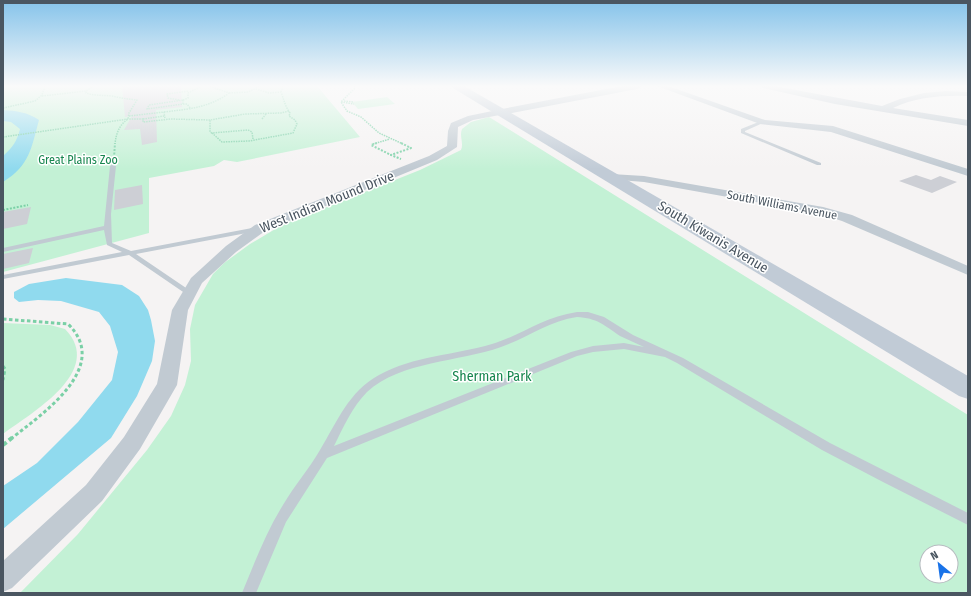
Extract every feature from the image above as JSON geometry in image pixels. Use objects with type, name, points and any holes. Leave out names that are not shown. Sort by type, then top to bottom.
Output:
[{"type":"main road","name":"South Kiwanis Avenue","points":[[505,114],[968,389]]},
{"type":"street","name":"West Indian Mound Drive","points":[[3,579],[94,493],[132,443],[168,385],[180,310],[196,282],[232,249],[260,228],[433,158],[452,147],[453,143],[451,136],[454,125],[471,118],[493,114]]},
{"type":"street","points":[[741,114],[777,125],[819,126],[833,129],[968,173]]},
{"type":"street","points":[[907,114],[968,123]]},
{"type":"street","name":"South Williams Avenue","points":[[611,177],[644,179],[819,210],[846,218],[968,271]]},
{"type":"lane","points":[[764,122],[743,130],[743,133],[819,164]]},
{"type":"lane","points":[[113,166],[112,183],[107,202],[106,228],[109,244],[130,253],[189,294]]},
{"type":"lane","points":[[3,250],[106,228]]},
{"type":"lane","points":[[3,277],[260,228]]},
{"type":"lane","points":[[249,593],[283,518],[323,455],[351,404],[359,395],[383,376],[400,370],[500,344],[566,316],[576,314],[597,317],[623,335],[655,347],[664,354],[700,372],[842,455],[968,519]]},
{"type":"lane","points":[[323,455],[574,354],[593,349],[624,346],[664,354]]},
{"type":"path","points":[[113,166],[115,138],[123,122],[128,119],[129,116],[148,114]]},
{"type":"path","points":[[143,119],[143,122],[165,119],[210,120],[249,114]]},
{"type":"path","points":[[262,119],[265,114]]},
{"type":"path","points":[[210,120],[210,132],[222,142],[243,143],[253,139],[293,132],[297,124],[295,120],[289,116],[290,114]]},
{"type":"path","points":[[353,114],[361,117],[374,129],[411,148],[391,154]]},
{"type":"path","points":[[3,137],[128,119],[143,119],[164,116],[165,119]]},
{"type":"path","points":[[212,133],[248,130],[252,132],[253,139]]},
{"type":"path","points":[[220,139],[226,132]]},
{"type":"path","points":[[391,139],[371,145],[399,158]]},
{"type":"path","points":[[3,210],[28,206]]},
{"type":"path","points":[[3,319],[68,324],[75,330],[81,347],[80,367],[73,381],[63,393],[3,445]]},
{"type":"path","points":[[3,366],[5,369],[3,380]]},
{"type":"green space","name":"Great Plains Zoo","points":[[3,114],[340,114],[360,137],[237,162],[224,160],[214,166],[149,178],[149,233],[3,272]]},
{"type":"green space","name":"Sherman Park","points":[[489,117],[968,415],[968,593],[20,593],[78,534],[147,450],[171,416],[185,385],[191,361],[190,329],[195,305],[213,274],[224,263],[250,244],[282,225],[420,170],[461,150],[462,129],[471,122]]},
{"type":"green space","points":[[3,323],[50,325],[65,329],[75,345],[77,360],[71,375],[46,403],[3,434]]},
{"type":"water","points":[[3,114],[27,114],[39,120],[31,148],[24,163],[12,176],[3,182],[3,156],[14,144],[20,129],[11,122],[3,121]]},
{"type":"water","points":[[66,278],[122,285],[139,296],[148,310],[151,320],[155,341],[152,361],[137,396],[111,438],[3,529],[3,486],[37,463],[78,422],[112,380],[118,352],[110,326],[99,312],[61,301],[38,300],[19,302],[14,298],[14,292],[29,284]]},
{"type":"building","points":[[125,114],[156,114],[157,142],[142,145],[140,129],[124,130],[132,116],[125,117]]},
{"type":"building","points":[[916,175],[931,180],[940,176],[957,182],[932,193],[899,181]]},
{"type":"building","points":[[142,185],[143,204],[114,210],[115,190]]},
{"type":"building","points":[[31,207],[27,224],[3,229],[3,212]]},
{"type":"building","points":[[33,248],[29,263],[3,269],[3,254]]}]
